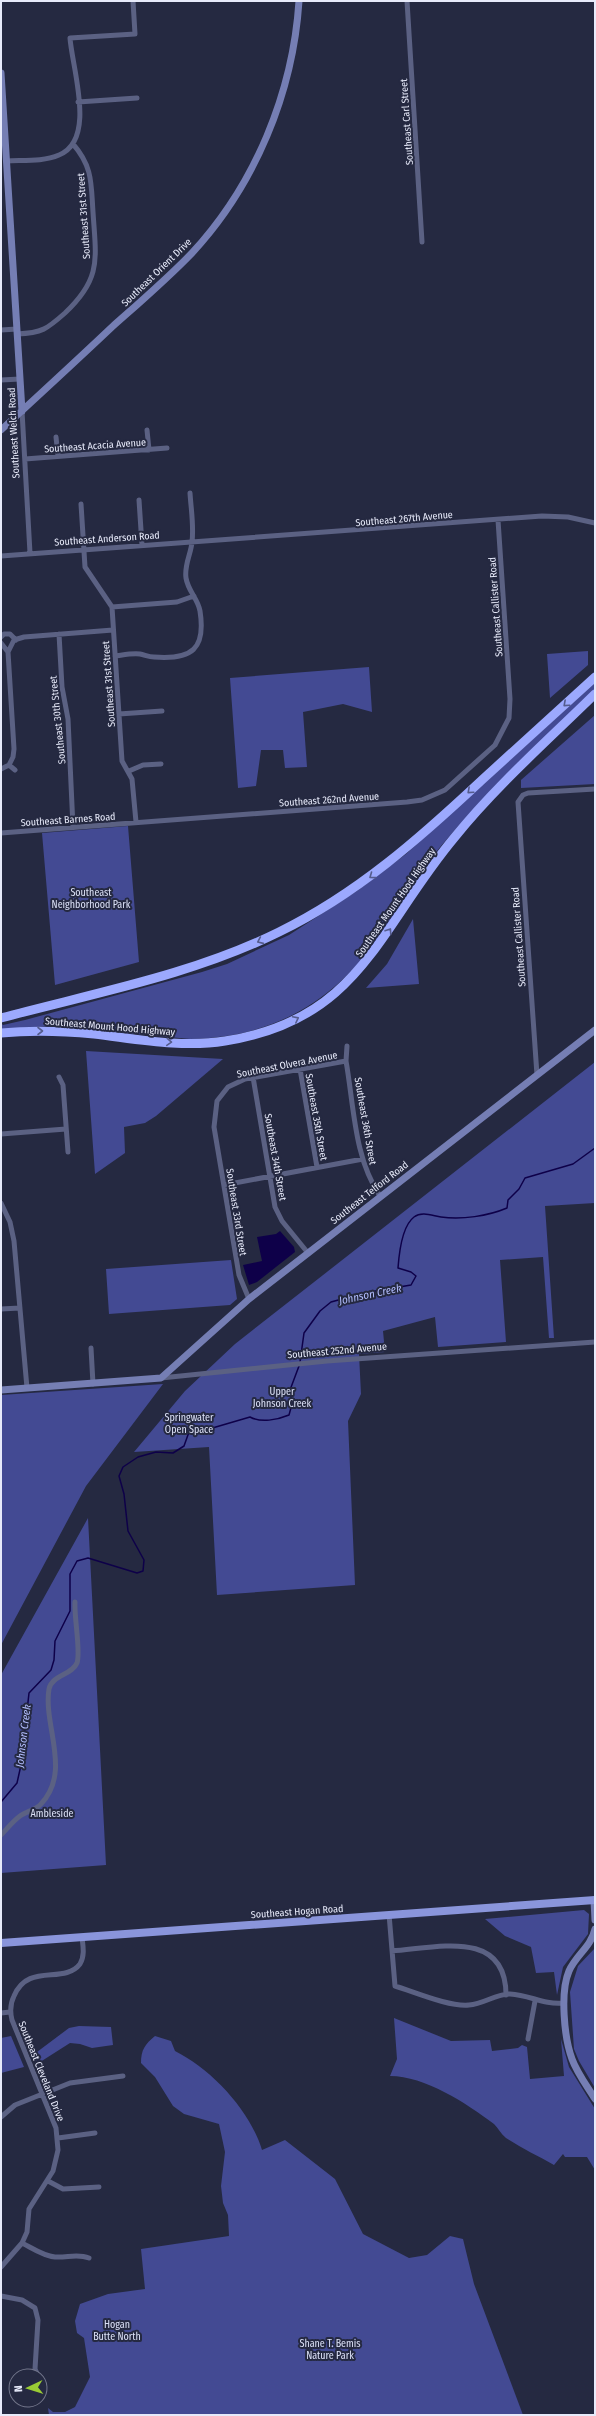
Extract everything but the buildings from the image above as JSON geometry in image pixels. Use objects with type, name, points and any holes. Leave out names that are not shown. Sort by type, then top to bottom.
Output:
[{"type":"highway","name":"Southeast Mount Hood Highway","points":[[1,1018],[208,961],[256,943],[314,914],[351,891],[399,855],[595,677]]},
{"type":"highway","name":"Southeast Mount Hood Highway","points":[[1,1033],[58,1032],[167,1042],[203,1043],[250,1036],[300,1017],[330,997],[354,976],[382,943],[437,860],[462,828],[595,694]]},
{"type":"main road","name":"Southeast Hogan Road","points":[[1,1943],[594,1900]]},
{"type":"street","points":[[6,161],[54,157],[62,154],[73,144],[79,129],[78,102],[70,38],[135,34],[133,1]]},
{"type":"street","name":"Southeast Orient Drive","points":[[1,430],[182,263],[202,241],[230,202],[259,153],[280,101],[291,60],[299,1]]},
{"type":"street","name":"Southeast Carl Street","points":[[407,1],[422,242]]},
{"type":"street","name":"Southeast Welch Road","points":[[1,73],[3,138],[6,161],[30,553]]},
{"type":"street","points":[[78,102],[137,98]]},
{"type":"street","name":"Southeast 31st Street","points":[[17,332],[35,333],[47,329],[81,298],[91,280],[95,250],[90,175],[84,158],[73,144]]},
{"type":"street","points":[[1,330],[17,332]]},
{"type":"street","points":[[1,380],[20,379]]},
{"type":"street","points":[[148,430],[149,450]]},
{"type":"street","points":[[56,437],[58,456]]},
{"type":"street","name":"Southeast Acacia Avenue","points":[[24,459],[167,448]]},
{"type":"street","points":[[115,656],[140,654],[154,657],[169,657],[185,655],[196,649],[201,638],[200,612],[194,596],[187,585],[185,575],[192,542],[190,493]]},
{"type":"street","points":[[139,500],[142,545]]},
{"type":"street","points":[[82,504],[84,549],[87,570],[112,607],[177,602],[194,596]]},
{"type":"street","name":"Southeast 267th Avenue","points":[[214,541],[560,516],[595,523]]},
{"type":"street","name":"Southeast Callister Road","points":[[498,520],[510,699],[509,718],[499,738]]},
{"type":"street","name":"Southeast Anderson Road","points":[[1,556],[214,541]]},
{"type":"street","name":"Southeast 31st Street","points":[[112,607],[122,761],[129,771],[133,784],[136,822]]},
{"type":"street","points":[[8,652],[14,642],[24,637],[113,630]]},
{"type":"street","points":[[1,637],[4,634],[10,634],[14,642]]},
{"type":"street","name":"Southeast 30th Street","points":[[59,634],[62,687],[68,719],[73,827]]},
{"type":"street","points":[[1,643],[8,652],[14,750],[9,766],[1,769]]},
{"type":"street","points":[[119,714],[162,711]]},
{"type":"street","name":"Southeast 262nd Avenue","points":[[136,822],[422,800],[445,790],[495,745],[499,738]]},
{"type":"street","points":[[129,771],[143,765],[161,764]]},
{"type":"street","points":[[9,766],[15,770]]},
{"type":"street","name":"Southeast Callister Road","points":[[536,1075],[518,810],[520,798],[528,793],[595,789]]},
{"type":"street","name":"Southeast Barnes Road","points":[[1,832],[136,822]]},
{"type":"street","name":"Southeast Telford Road","points":[[161,1378],[249,1299],[595,1030]]},
{"type":"street","name":"Southeast 36th Street","points":[[347,1046],[346,1061],[363,1159],[367,1175],[380,1196]]},
{"type":"street","name":"Southeast Olvera Avenue","points":[[214,1127],[215,1110],[221,1094],[236,1082],[346,1061]]},
{"type":"street","name":"Southeast 35th Street","points":[[300,1069],[317,1167]]},
{"type":"street","points":[[58,1077],[63,1084],[68,1152]]},
{"type":"street","name":"Southeast 34th Street","points":[[253,1078],[278,1214],[308,1253]]},
{"type":"street","name":"Southeast 33rd Street","points":[[214,1127],[238,1275],[249,1299]]},
{"type":"street","points":[[1,1134],[66,1129]]},
{"type":"street","points":[[224,1185],[270,1175],[363,1159]]},
{"type":"street","points":[[1,1203],[13,1235],[28,1388]]},
{"type":"street","points":[[1,1309],[20,1308]]},
{"type":"street","name":"Southeast 252nd Avenue","points":[[1,1390],[161,1378],[309,1362],[595,1342]]},
{"type":"street","points":[[91,1348],[93,1384]]},
{"type":"street","points":[[1,1836],[21,1816],[41,1805],[52,1785],[56,1770],[56,1756],[49,1693],[54,1681],[73,1668],[79,1656],[74,1618],[75,1602]]},
{"type":"street","points":[[594,1900],[595,1920]]},
{"type":"street","points":[[389,1914],[395,1986],[465,2005],[506,1994],[526,1996],[535,2001],[550,2004],[564,2003]]},
{"type":"street","points":[[595,1930],[592,1940],[568,1972],[564,1986],[564,2003],[572,2059],[595,2099]]},
{"type":"street","name":"Southeast Cleveland Drive","points":[[1,2267],[22,2242],[27,2232],[29,2209],[33,2199],[48,2181],[57,2160],[58,2138],[10,2012],[15,1993],[24,1982],[37,1975],[67,1972],[78,1966],[83,1956],[82,1936]]},
{"type":"street","points":[[392,1951],[465,1945],[477,1948],[491,1956],[500,1966],[504,1975],[506,1994]]},
{"type":"street","points":[[528,2039],[535,2001]]},
{"type":"street","points":[[1,2013],[10,2012]]},
{"type":"street","points":[[1,2117],[15,2105],[77,2081],[123,2076]]},
{"type":"street","points":[[58,2138],[95,2133]]},
{"type":"street","points":[[48,2181],[63,2189],[99,2187]]},
{"type":"street","points":[[22,2242],[40,2252],[54,2257],[80,2254],[89,2258]]},
{"type":"street","points":[[1,2296],[22,2300],[35,2308],[38,2320],[35,2368]]},
{"type":"green space","points":[[588,651],[588,665],[550,698],[547,654]]},
{"type":"green space","points":[[369,667],[372,712],[343,704],[303,712],[307,767],[285,768],[283,750],[261,750],[256,786],[238,788],[230,678]]},
{"type":"green space","points":[[595,683],[595,689],[496,785],[441,846],[418,877],[384,931],[365,956],[345,977],[324,995],[301,1010],[276,1022],[250,1031],[221,1037],[190,1039],[52,1026],[1,1029],[1,1023],[3,1025],[25,1020],[227,964],[289,935],[357,891],[406,854]]},
{"type":"green space","points":[[595,715],[595,784],[521,788],[521,780]]},
{"type":"green space","name":"Southeast Neighborhood Park","points":[[128,826],[139,962],[55,985],[42,833]]},
{"type":"green space","points":[[413,919],[419,984],[366,988],[387,964]]},
{"type":"green space","points":[[86,1051],[223,1059],[156,1116],[145,1123],[124,1127],[125,1153],[95,1174]]},
{"type":"green space","name":"Upper Johnson Creek","points":[[595,1062],[595,1203],[545,1206],[554,1338],[549,1338],[543,1257],[500,1260],[506,1342],[438,1347],[435,1317],[383,1331],[385,1352],[359,1354],[361,1394],[348,1421],[355,1585],[217,1595],[209,1447],[134,1452],[185,1391],[235,1344]]},
{"type":"green space","points":[[231,1260],[237,1299],[230,1305],[109,1314],[106,1269]]},
{"type":"green space","points":[[163,1384],[86,1486],[1,1645],[1,1395]]},
{"type":"green space","name":"Ambleside","points":[[88,1518],[106,1865],[1,1873],[1,1675]]},
{"type":"green space","points":[[584,1910],[589,1914],[588,1934],[563,1967],[557,1995],[554,1972],[536,1973],[531,1947],[505,1936],[485,1919]]},
{"type":"green space","points":[[595,1948],[595,2088],[579,2061],[574,2049],[570,1992],[578,1966]]},
{"type":"green space","points":[[394,2018],[451,2041],[490,2040],[492,2051],[518,2048],[522,2045],[527,2047],[530,2079],[564,2076],[561,2039],[569,2067],[595,2109],[595,2170],[587,2157],[565,2157],[563,2154],[554,2165],[506,2138],[494,2124],[445,2092],[417,2081],[403,2077],[390,2076],[397,2059]]},
{"type":"green space","points":[[79,2026],[111,2027],[113,2045],[92,2048],[80,2044],[70,2043],[37,2064],[33,2055],[69,2028]]},
{"type":"green space","points":[[11,2036],[24,2067],[1,2073],[1,2038]]},
{"type":"green space","points":[[155,2036],[171,2041],[175,2051],[202,2068],[228,2092],[248,2120],[262,2150],[285,2140],[335,2179],[363,2234],[409,2258],[427,2255],[450,2236],[463,2239],[474,2284],[523,2415],[49,2415],[48,2408],[53,2412],[65,2412],[75,2407],[90,2377],[84,2338],[77,2333],[75,2321],[80,2304],[108,2294],[145,2289],[141,2249],[229,2236],[228,2215],[223,2203],[221,2186],[225,2152],[219,2124],[184,2114],[173,2106],[155,2077],[141,2063],[144,2048]]},
{"type":"shaded area","points":[[280,1231],[294,1247],[295,1252],[257,1282],[249,1285],[243,1265],[262,1261],[257,1237],[276,1234]]},
{"type":"waterway","name":"Johnson Creek","points":[[300,1362],[304,1333],[320,1311],[331,1302],[364,1293],[411,1285],[416,1276],[411,1272],[398,1268],[400,1248],[404,1233],[410,1221],[414,1217],[424,1214],[449,1218],[466,1218],[500,1211],[507,1208],[508,1200],[519,1189],[525,1178],[573,1164],[595,1148]]},
{"type":"waterway","name":"Johnson Creek","points":[[1,1802],[17,1783],[21,1765],[29,1693],[51,1670],[54,1660],[55,1641],[70,1611],[70,1574],[77,1561],[88,1558],[137,1573],[143,1571],[144,1560],[128,1531],[124,1494],[119,1476],[123,1467],[138,1457],[156,1452],[173,1453],[184,1446],[189,1432],[209,1429],[250,1417],[259,1420],[269,1420],[289,1415],[292,1404],[290,1390],[299,1366]]},
{"type":"park label","name":"Springwater Open Space","points":[[189,1422]]},
{"type":"park label","name":"Hogan Butte North","points":[[117,2330]]},
{"type":"park label","name":"Shane T. Bemis Nature Park","points":[[330,2348]]}]
